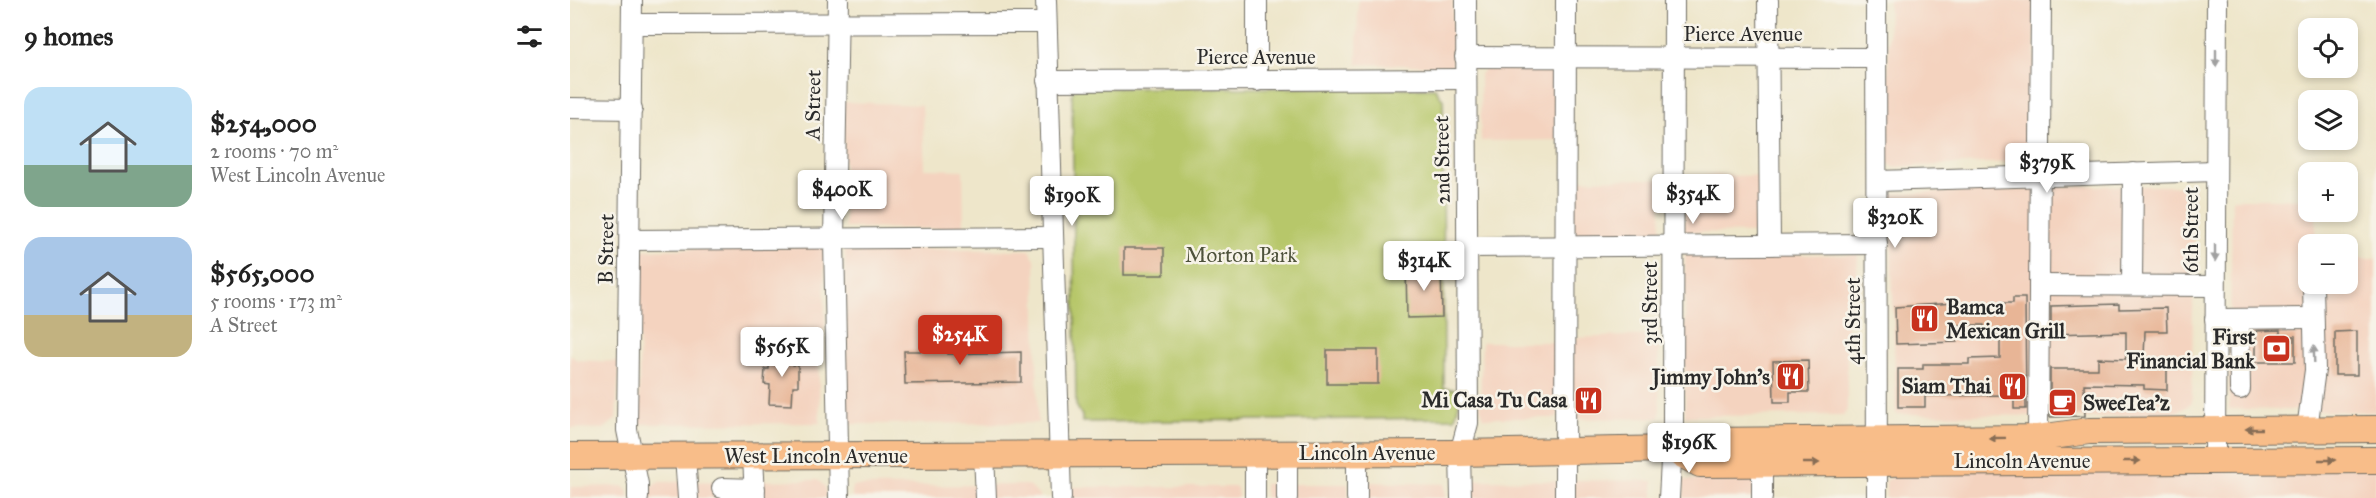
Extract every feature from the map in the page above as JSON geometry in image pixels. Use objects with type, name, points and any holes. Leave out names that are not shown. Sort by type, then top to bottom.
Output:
[{"type":"main road","name":"Lincoln Avenue","points":[[1672,449],[1700,464],[1762,463],[2038,438],[2090,431],[2376,429]]},
{"type":"main road","name":"Lincoln Avenue","points":[[1061,455],[1460,453],[1672,449],[1699,441],[1877,451],[2215,460],[2376,460]]},
{"type":"main road","name":"West Lincoln Avenue","points":[[570,456],[1061,455]]},
{"type":"street","name":"B Street","points":[[632,0],[627,430],[638,484],[638,498]]},
{"type":"street","name":"A Street","points":[[838,0],[834,240],[840,498]]},
{"type":"street","points":[[1046,0],[1061,498]]},
{"type":"street","points":[[1257,0],[1257,81]]},
{"type":"street","name":"2nd Street","points":[[1461,498],[1460,453],[1468,423],[1466,0]]},
{"type":"street","points":[[1565,498],[1566,0]]},
{"type":"street","name":"3rd Street","points":[[1669,498],[1672,449],[1674,0]]},
{"type":"street","points":[[1768,0],[1770,244]]},
{"type":"street","name":"4th Street","points":[[1876,0],[1877,498]]},
{"type":"street","points":[[2038,438],[2041,0]]},
{"type":"street","name":"6th Street","points":[[2215,460],[2217,0]]},
{"type":"street","points":[[633,24],[1046,23]]},
{"type":"street","name":"Pierce Avenue","points":[[1465,57],[1876,58]]},
{"type":"street","name":"Pierce Avenue","points":[[1047,81],[1465,79]]},
{"type":"street","points":[[570,108],[632,109]]},
{"type":"street","points":[[1876,181],[2216,171]]},
{"type":"street","points":[[2132,285],[2133,173]]},
{"type":"street","points":[[631,240],[1053,237]]},
{"type":"street","points":[[1468,247],[1877,244]]},
{"type":"street","points":[[2039,285],[2215,286]]},
{"type":"street","points":[[2307,429],[2315,370],[2313,294]]},
{"type":"street","points":[[2215,319],[2313,318]]},
{"type":"street","points":[[2239,319],[2240,389]]},
{"type":"street","points":[[1255,453],[1255,498]]},
{"type":"street","points":[[1287,453],[1287,498]]},
{"type":"street","points":[[1354,493],[1357,453]]},
{"type":"street","points":[[984,455],[986,498]]},
{"type":"street","points":[[685,456],[688,498]]},
{"type":"street","points":[[722,488],[755,494],[753,456]]},
{"type":"street","points":[[1762,463],[1762,498]]},
{"type":"shaded area","points":[[1358,0],[1453,0],[1452,66],[1357,64]]},
{"type":"shaded area","points":[[1889,0],[2035,0],[2034,161],[1893,167],[1887,162]]},
{"type":"shaded area","points":[[1562,66],[1563,140],[1481,141],[1480,74],[1487,67]]},
{"type":"shaded area","points":[[843,102],[922,105],[925,169],[963,170],[964,229],[845,228]]},
{"type":"shaded area","points":[[1685,175],[1764,176],[1763,233],[1684,232]]},
{"type":"shaded area","points":[[1660,179],[1661,235],[1570,234],[1571,180]]},
{"type":"shaded area","points":[[2048,186],[2194,186],[2192,403],[2178,412],[2085,418],[2040,414],[2040,416],[1896,414],[1890,194],[2035,189]]},
{"type":"shaded area","points":[[2232,199],[2298,199],[2298,222],[2316,222],[2316,234],[2298,234],[2298,294],[2358,294],[2358,259],[2376,259],[2376,412],[2229,409]]},
{"type":"shaded area","points":[[824,246],[825,326],[818,341],[820,423],[639,424],[640,250]]},
{"type":"shaded area","points":[[845,249],[1029,250],[1035,259],[1038,423],[846,424]]},
{"type":"shaded area","points":[[1685,254],[1858,255],[1857,274],[1847,300],[1847,411],[1843,415],[1685,416]]},
{"type":"shaded area","points":[[1658,335],[1660,418],[1572,419],[1572,338]]},
{"type":"shaded area","points":[[1482,342],[1559,342],[1558,418],[1484,418],[1480,407]]},
{"type":"shaded area","points":[[570,355],[577,360],[619,362],[616,419],[604,429],[570,428]]},
{"type":"shaded area","points":[[2376,467],[2376,498],[1886,498],[1886,481],[1907,468]]},
{"type":"shaded area","points":[[818,480],[825,487],[826,498],[648,498],[648,489],[657,482]]},
{"type":"shaded area","points":[[1472,480],[1556,481],[1557,498],[1472,498]]},
{"type":"shaded area","points":[[1570,480],[1653,481],[1653,498],[1570,498]]},
{"type":"shaded area","points":[[1684,480],[1757,480],[1757,498],[1684,498]]},
{"type":"shaded area","points":[[1364,482],[1445,484],[1445,498],[1364,498]]},
{"type":"shaded area","points":[[1264,484],[1348,484],[1348,498],[1265,498]]},
{"type":"shaded area","points":[[1029,485],[1041,498],[852,498],[852,486]]},
{"type":"shaded area","points":[[623,486],[628,491],[629,498],[570,498],[570,487]]},
{"type":"shaded area","points":[[1073,487],[1237,487],[1238,498],[1069,498]]},
{"type":"green space","name":"Morton Park","points":[[1076,88],[1435,88],[1443,100],[1444,388],[1459,390],[1459,403],[1455,418],[1082,422],[1082,416],[1076,405],[1072,93]]},
{"type":"building","points":[[1124,248],[1164,248],[1164,275],[1124,275]]},
{"type":"building","points":[[1441,266],[1442,317],[1407,318],[1406,267]]},
{"type":"building","points":[[2013,298],[2025,298],[2026,409],[2014,409],[2014,395],[1925,396],[1925,407],[1898,407],[1898,369],[1923,369],[1923,364],[1969,364],[1969,359],[2000,358],[2000,335],[1984,335],[1984,325],[1956,325],[1957,342],[1896,344],[1895,307],[1955,303],[2013,303]]},
{"type":"building","points":[[2119,304],[2119,309],[2166,308],[2167,331],[2145,331],[2144,358],[2167,359],[2167,390],[2144,389],[2144,385],[2084,384],[2085,416],[2050,417],[2050,369],[2098,369],[2098,358],[2126,359],[2126,332],[2051,334],[2051,306]]},
{"type":"building","name":"First Financial Bank","points":[[2280,330],[2280,336],[2295,336],[2295,362],[2256,362],[2256,331]]},
{"type":"building","points":[[2357,331],[2357,375],[2335,375],[2335,332]]},
{"type":"building","points":[[948,339],[948,354],[1021,352],[1021,382],[905,384],[904,351],[927,351],[927,340]]},
{"type":"building","points":[[1327,350],[1378,350],[1378,384],[1327,384]]},
{"type":"building","points":[[770,352],[794,352],[793,365],[798,365],[798,386],[793,386],[792,405],[769,404],[770,385],[764,384],[765,369],[769,369]]},
{"type":"building","name":"Jimmy John's","points":[[1808,360],[1809,392],[1790,392],[1790,402],[1774,402],[1773,361]]},
{"type":"place","name":"Bamca Mexican Grill","points":[[1925,319]]},
{"type":"place","name":"First Financial Bank","points":[[2276,349]]},
{"type":"place","name":"Jimmy John's","points":[[1791,377]]},
{"type":"place","name":"Siam Thai","points":[[2012,386]]},
{"type":"place","name":"Mi Casa Tu Casa","points":[[1588,400]]},
{"type":"place","name":"SweeTea'z","points":[[2062,403]]}]
